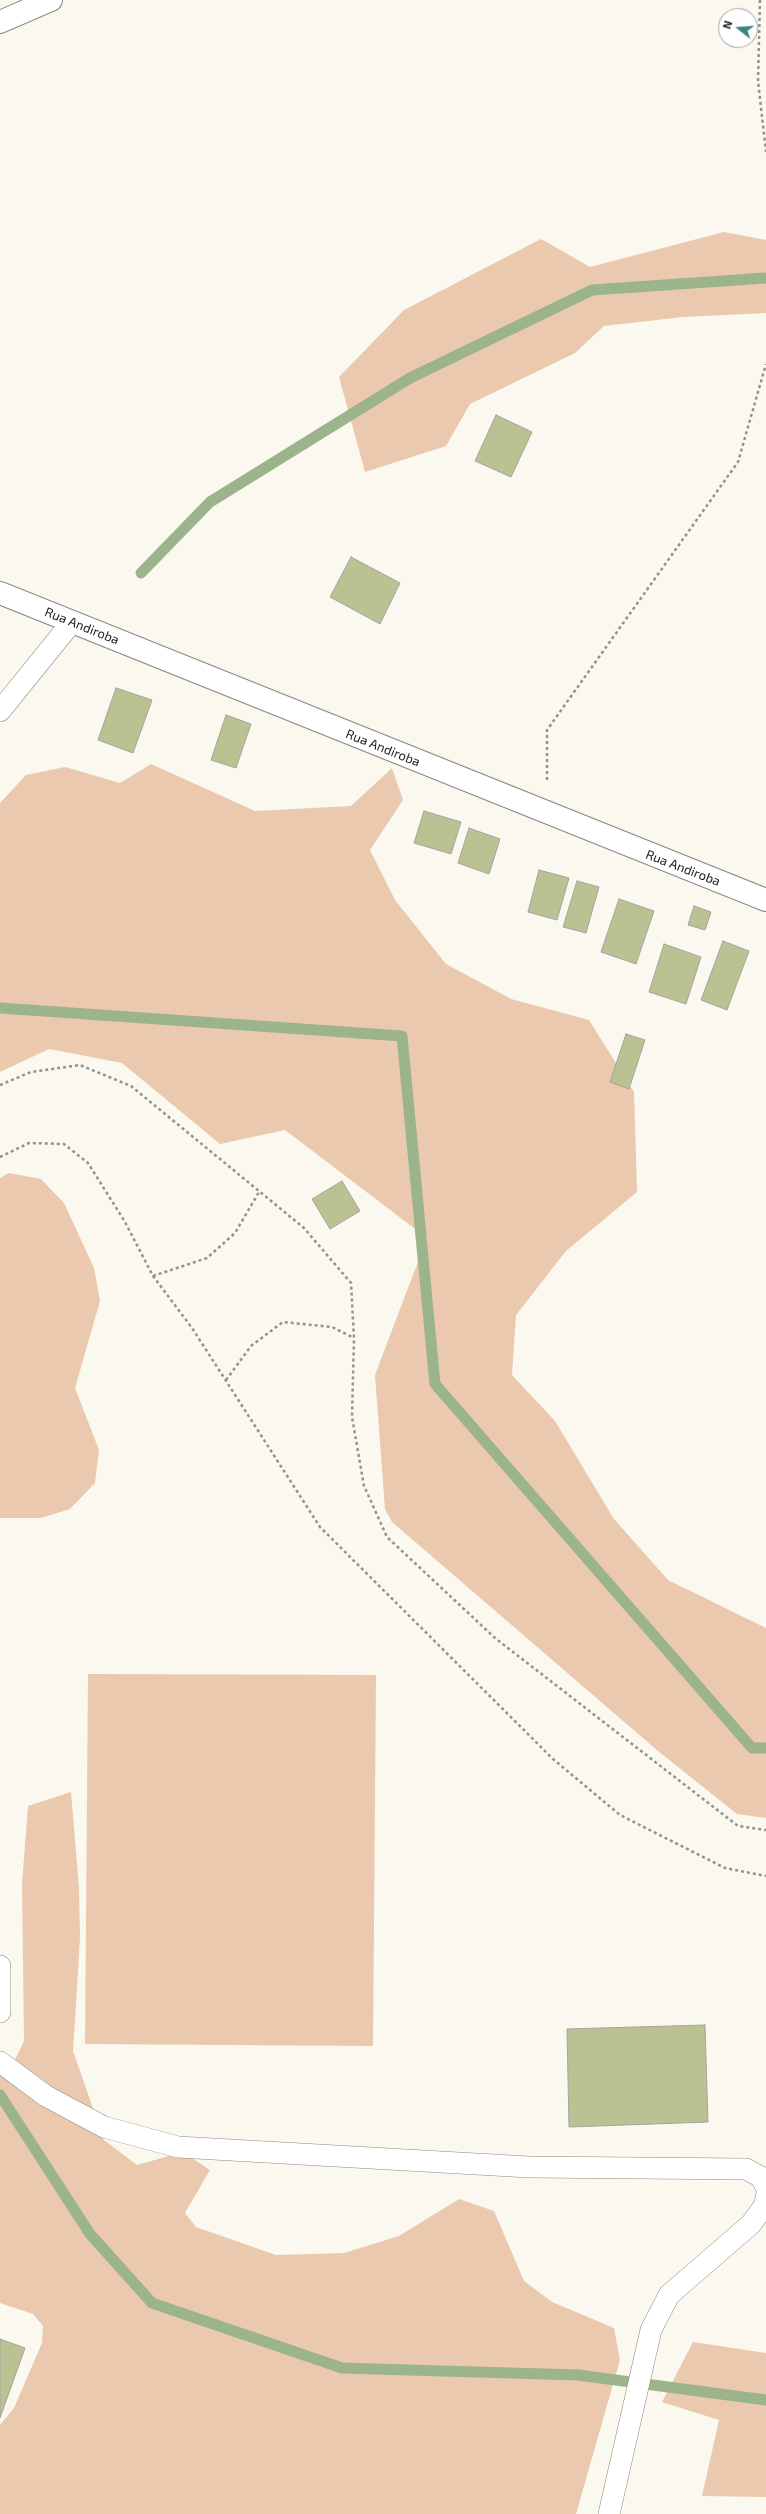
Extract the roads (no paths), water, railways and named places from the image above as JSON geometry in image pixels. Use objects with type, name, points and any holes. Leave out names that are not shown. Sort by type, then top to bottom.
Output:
[{"type":"street","points":[[0,22],[51,0]]},
{"type":"street","name":"Rua Andiroba","points":[[0,593],[548,814],[766,900]]},
{"type":"lane","points":[[0,710],[72,622]]},
{"type":"lane","points":[[0,1966],[0,2012]]},
{"type":"lane","points":[[0,2062],[46,2096],[104,2127],[178,2148],[529,2167],[746,2169],[761,2177],[766,2187]]},
{"type":"lane","points":[[609,2514],[651,2330],[669,2295],[751,2224],[765,2205],[766,2198]]},
{"type":"waterway","points":[[141,573],[210,502],[410,378],[592,290],[766,278]]},
{"type":"waterway","points":[[0,1008],[402,1036],[435,1384],[752,1748],[766,1748]]},
{"type":"waterway","points":[[0,2095],[90,2234],[152,2303],[342,2368],[578,2375],[766,2400]]}]
